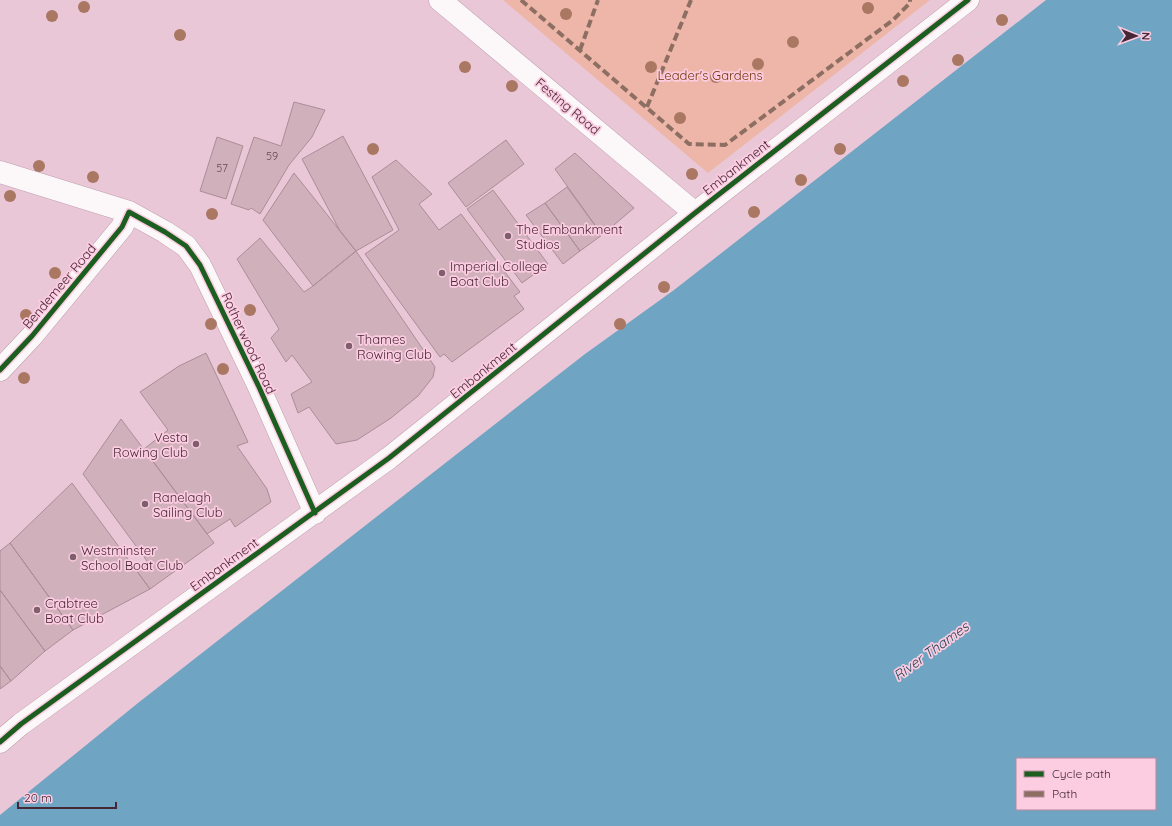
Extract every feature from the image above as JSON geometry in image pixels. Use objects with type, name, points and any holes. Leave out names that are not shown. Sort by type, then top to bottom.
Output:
[{"type":"street","name":"Festing Road","points":[[440,0],[695,213]]},
{"type":"street","name":"Embankment","points":[[0,742],[27,720],[389,458],[695,213],[968,0]]},
{"type":"street","name":"Rotherwood Road","points":[[0,172],[129,212],[165,232],[186,246],[200,265],[259,388],[315,513]]},
{"type":"street","name":"Bendemeer Road","points":[[0,370],[32,336],[122,227],[129,212]]},
{"type":"path","points":[[614,317],[1019,0]]},
{"type":"green space","name":"Leader's Gardens","points":[[503,0],[930,0],[708,173]]},
{"type":"water","name":"River Thames","points":[[1046,0],[1172,0],[1172,826],[0,826],[0,815],[138,703],[585,354],[674,290]]},
{"type":"building","points":[[294,102],[325,110],[312,137],[289,165],[260,214],[251,208],[249,210],[231,204],[254,137],[281,146]]},
{"type":"building","points":[[343,136],[393,230],[356,251],[340,231],[302,159]]},
{"type":"building","points":[[217,137],[243,146],[226,199],[200,191]]},
{"type":"building","points":[[506,140],[524,164],[466,207],[448,183]]},
{"type":"building","points":[[575,153],[634,208],[602,235],[555,169]]},
{"type":"building","name":"Imperial College Boat Club","points":[[396,160],[432,194],[419,204],[439,230],[461,214],[520,292],[514,296],[524,309],[452,362],[444,354],[440,357],[365,254],[399,230],[372,177]]},
{"type":"building","points":[[294,173],[356,251],[313,286],[263,220]]},
{"type":"building","points":[[567,187],[602,235],[580,251],[545,203]]},
{"type":"building","name":"The Embankment Studios","points":[[493,190],[548,264],[522,283],[467,209]]},
{"type":"building","points":[[545,203],[580,251],[563,264],[526,215]]},
{"type":"building","name":"Thames Rowing Club","points":[[260,238],[304,292],[356,251],[435,367],[433,377],[418,396],[391,418],[357,440],[336,444],[309,407],[298,413],[291,394],[312,382],[292,355],[286,362],[271,338],[279,329],[237,259]]},
{"type":"building","name":"Vesta Rowing Club","points":[[206,353],[248,442],[237,446],[267,489],[271,502],[235,527],[230,519],[207,534],[144,449],[168,430],[140,392],[179,366]]},
{"type":"building","name":"Ranelagh Sailing Club","points":[[121,419],[214,543],[150,589],[136,570],[147,561],[83,474]]},
{"type":"building","name":"Westminster School Boat Club","points":[[72,483],[150,589],[73,630],[10,543]]},
{"type":"building","name":"Crabtree Boat Club","points":[[10,543],[73,630],[45,651],[0,590],[0,551]]},
{"type":"building","points":[[0,590],[45,651],[11,681],[0,666]]},
{"type":"building","points":[[0,666],[11,681],[0,689]]},
{"type":"marked path","points":[[521,0],[689,144],[725,145],[893,20],[910,3],[910,0]]},
{"type":"marked path","points":[[580,50],[598,0]]},
{"type":"marked path","points":[[647,107],[691,0]]},
{"type":"cycle path","points":[[0,742],[21,724],[389,458],[695,213],[968,0]]},
{"type":"cycle path","points":[[0,370],[32,336],[122,227],[129,212],[165,232],[186,246],[200,265],[259,387],[315,513]]},
{"type":"place","name":"The Embankment Studios","points":[[508,236]]},
{"type":"place","name":"Imperial College Boat Club","points":[[442,273]]},
{"type":"place","name":"Thames Rowing Club","points":[[349,346]]},
{"type":"place","name":"Vesta Rowing Club","points":[[196,444]]},
{"type":"place","name":"Ranelagh Sailing Club","points":[[145,504]]},
{"type":"place","name":"Westminster School Boat Club","points":[[73,557]]},
{"type":"place","name":"Crabtree Boat Club","points":[[37,610]]}]
